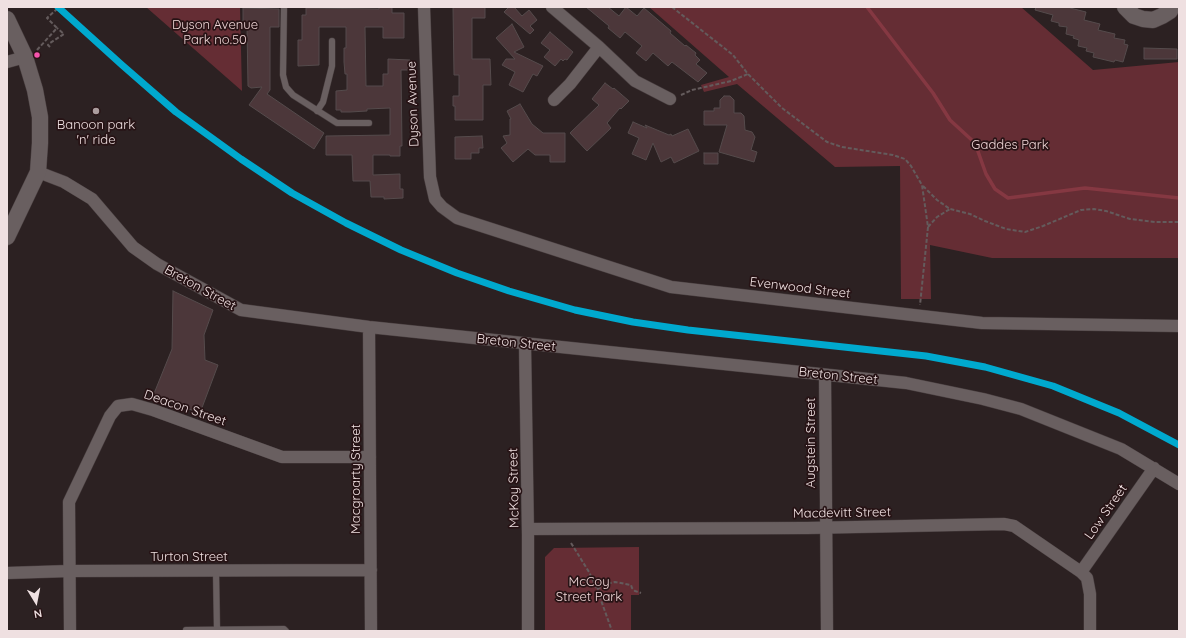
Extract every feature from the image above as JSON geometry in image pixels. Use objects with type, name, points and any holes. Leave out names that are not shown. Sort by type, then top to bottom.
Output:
[{"type":"street","name":"Dyson Avenue","points":[[424,7],[429,165],[435,199]]},
{"type":"street","points":[[552,7],[599,47],[635,81],[670,99]]},
{"type":"street","points":[[1125,7],[1134,16],[1143,19],[1153,20],[1167,12],[1179,20]]},
{"type":"street","points":[[7,19],[30,54],[40,117],[38,172],[7,237]]},
{"type":"street","points":[[554,100],[575,78],[599,47]]},
{"type":"street","points":[[7,62],[30,54]]},
{"type":"street","name":"Breton Street","points":[[38,172],[64,182],[92,199],[133,247],[157,264],[241,310],[369,327],[906,383],[1021,408],[1121,449],[1179,484]]},
{"type":"street","name":"Evenwood Street","points":[[435,199],[442,207],[457,218],[671,287],[982,324],[1179,326]]},
{"type":"street","name":"Macgroarty Street","points":[[369,327],[371,631]]},
{"type":"street","name":"McKoy Street","points":[[525,344],[528,631]]},
{"type":"street","name":"Augstein Street","points":[[825,375],[827,631]]},
{"type":"street","name":"Deacon Street","points":[[69,571],[69,502],[110,416],[118,406],[132,404],[153,410],[282,457],[370,458]]},
{"type":"street","name":"Low Street","points":[[1081,572],[1154,468]]},
{"type":"street","name":"Macdevitt Street","points":[[528,529],[1004,524],[1014,526],[1081,572]]},
{"type":"street","name":"Turton Street","points":[[7,573],[69,571],[371,570]]},
{"type":"street","points":[[69,571],[70,631]]},
{"type":"street","points":[[1081,572],[1087,578],[1090,594],[1090,631]]},
{"type":"lane","points":[[284,7],[283,75],[286,87],[293,95],[338,123],[370,123]]},
{"type":"lane","points":[[317,111],[323,102],[332,66],[332,41]]},
{"type":"lane","points":[[216,570],[217,630]]},
{"type":"lane","points":[[186,630],[284,629],[286,631]]},
{"type":"path","points":[[672,7],[734,55],[748,74],[782,108],[827,142],[842,147],[893,155],[905,159],[922,184],[937,200],[950,209],[970,214],[1006,229],[1026,232],[1082,210],[1094,209],[1106,211],[1130,219],[1155,222],[1179,222]]},
{"type":"path","points":[[50,47],[48,45],[50,43],[64,34],[47,18],[57,9]]},
{"type":"path","points":[[30,54],[58,28]]},
{"type":"path","points":[[670,99],[692,90],[732,81],[748,74]]},
{"type":"path","points":[[919,316],[928,227],[922,184]]},
{"type":"path","points":[[928,227],[937,217],[950,209]]},
{"type":"path","points":[[570,543],[589,572],[597,589],[612,631]]},
{"type":"path","points":[[597,589],[615,582],[631,585],[635,591],[641,593]]},
{"type":"green space","name":"Dyson Avenue Park no.50","points":[[146,7],[240,7],[242,91]]},
{"type":"green space","name":"Gaddes Park","points":[[649,7],[1021,7],[1093,70],[1179,62],[1179,258],[992,258],[930,245],[931,299],[901,299],[900,166],[835,167],[737,84],[704,92],[701,85],[729,77]]},
{"type":"green space","name":"McCoy Street Park","points":[[639,547],[639,595],[631,595],[631,631],[545,631],[545,557],[554,548]]},
{"type":"building","points":[[379,7],[392,7],[392,13],[404,13],[404,38],[383,38],[383,27],[365,27],[366,86],[383,86],[383,74],[388,74],[388,59],[410,60],[410,70],[401,70],[402,146],[400,146],[400,156],[373,155],[373,175],[400,174],[400,189],[403,189],[403,198],[384,199],[384,197],[371,197],[370,181],[353,181],[352,155],[326,155],[326,136],[390,135],[390,108],[367,109],[367,111],[350,112],[341,112],[341,110],[336,110],[336,91],[347,90],[347,74],[345,74],[344,62],[346,27],[319,27],[319,65],[298,66],[298,40],[302,40],[302,15],[306,15],[306,8],[379,9]]},
{"type":"building","points":[[453,7],[485,7],[485,18],[472,18],[472,59],[490,59],[491,85],[483,85],[483,120],[455,120],[453,96],[459,96],[459,75],[454,75]]},
{"type":"building","points":[[509,7],[514,7],[522,16],[529,10],[537,20],[530,26],[534,30],[530,34],[504,12]]},
{"type":"building","points":[[586,7],[608,7],[619,16],[626,7],[637,16],[644,8],[671,31],[670,33],[685,46],[686,45],[696,53],[695,55],[700,60],[696,64],[707,73],[698,82],[672,62],[668,66],[653,53],[646,61],[636,53],[642,46],[625,32],[620,38],[608,28],[609,26]]},
{"type":"building","points":[[1036,7],[1070,7],[1086,12],[1084,20],[1100,24],[1098,30],[1115,34],[1114,38],[1125,40],[1124,44],[1128,45],[1123,62],[1115,60],[1114,62],[1093,57],[1094,53],[1086,51],[1087,48],[1078,46],[1079,40],[1073,38],[1074,36],[1066,34],[1067,27],[1059,26],[1059,23],[1051,21],[1053,15],[1035,10]]},
{"type":"building","points":[[243,8],[279,9],[279,27],[270,27],[270,90],[267,94],[324,133],[314,149],[249,105],[262,87],[251,88],[248,86],[247,27],[243,27]]},
{"type":"building","points":[[512,24],[524,47],[514,52],[543,66],[537,76],[533,74],[523,92],[509,85],[515,72],[502,65],[506,59],[515,59],[496,38]]},
{"type":"building","points":[[550,32],[573,52],[567,60],[565,59],[563,61],[561,59],[555,66],[544,57],[550,50],[541,43]]},
{"type":"building","points":[[1144,48],[1177,49],[1177,59],[1144,59]]},
{"type":"building","points":[[605,83],[613,89],[614,88],[629,101],[621,109],[620,108],[607,123],[611,128],[587,151],[570,133],[599,105],[592,99]]},
{"type":"building","points":[[724,96],[730,96],[734,100],[734,113],[741,113],[744,116],[745,130],[752,132],[755,137],[751,150],[757,152],[754,162],[719,152],[727,125],[704,125],[704,111],[714,111],[714,108],[720,108],[720,100]]},
{"type":"building","points":[[520,104],[532,124],[543,133],[565,133],[565,162],[550,162],[550,155],[535,155],[528,149],[513,162],[501,148],[507,143],[503,136],[510,135],[511,119],[507,111]]},
{"type":"building","points":[[633,122],[647,128],[645,125],[669,135],[671,134],[672,136],[688,129],[699,151],[674,163],[671,157],[661,162],[653,143],[646,160],[632,154],[639,138],[628,133]]},
{"type":"building","points":[[482,136],[483,148],[479,148],[479,153],[471,153],[471,159],[455,159],[455,137]]},
{"type":"building","points":[[704,153],[718,153],[718,164],[704,164]]},
{"type":"building","points":[[173,291],[213,310],[204,335],[205,360],[218,365],[200,413],[153,396],[172,349]]},
{"type":"waterway","points":[[867,7],[933,93],[950,120],[975,143],[986,174],[995,189],[1008,198],[1085,188],[1179,198]]},
{"type":"transit line","points":[[58,7],[176,112],[241,159],[292,193],[346,223],[401,250],[457,273],[509,291],[575,310],[633,322],[688,330],[926,356],[985,367],[1053,386],[1119,413],[1179,445]]},
{"type":"place","name":"Banoon park 'n' ride","points":[[96,111]]}]
